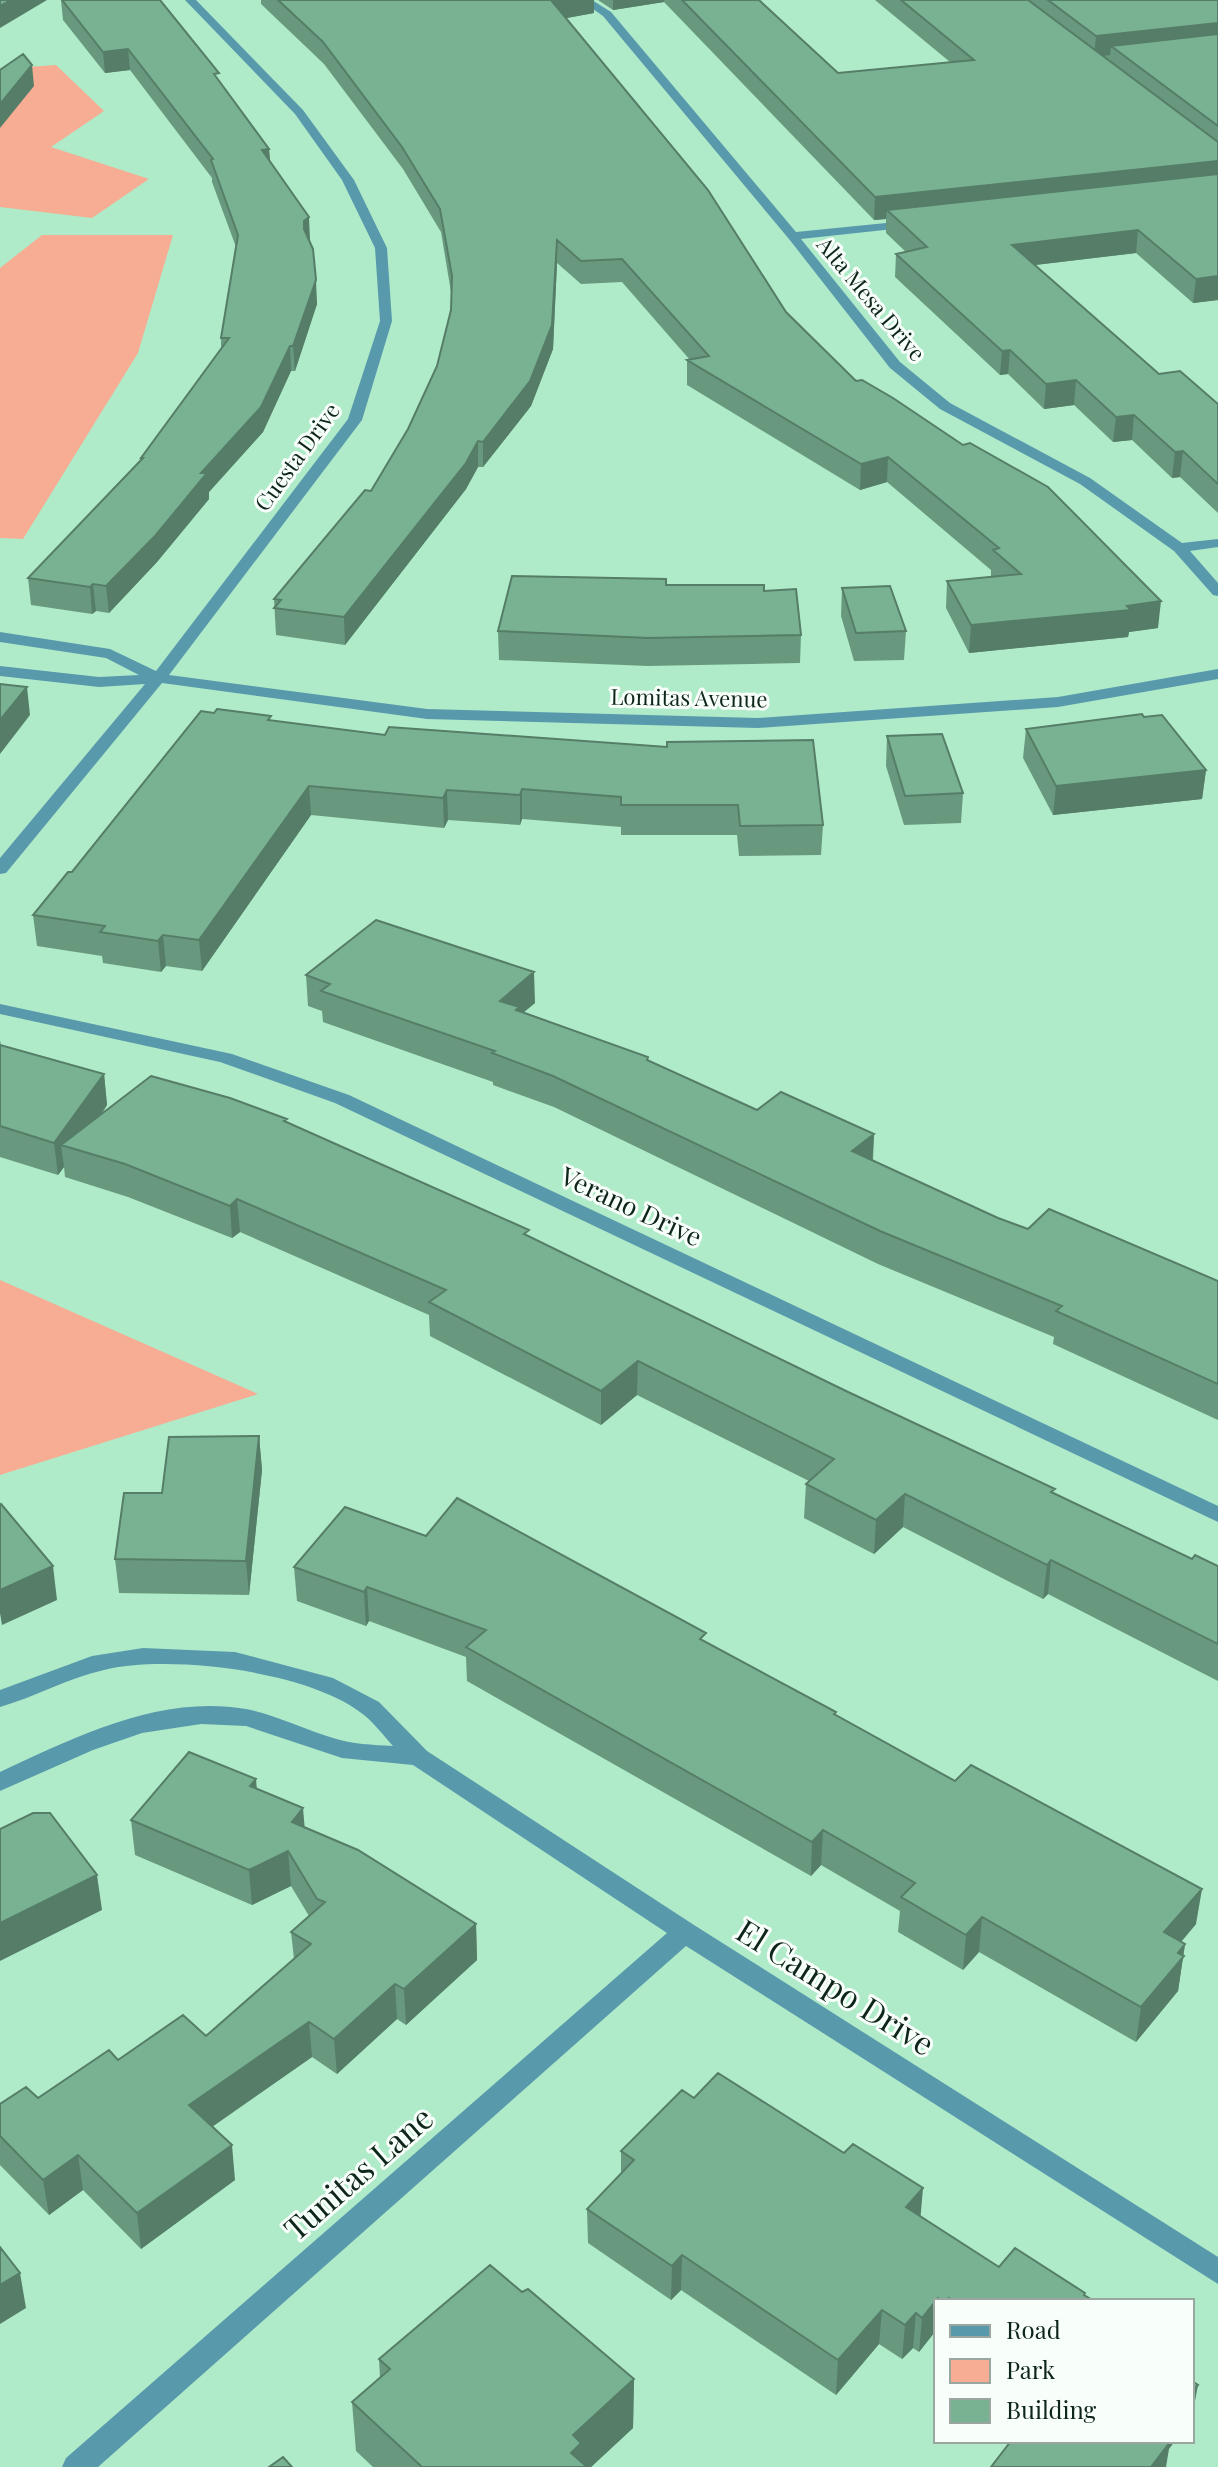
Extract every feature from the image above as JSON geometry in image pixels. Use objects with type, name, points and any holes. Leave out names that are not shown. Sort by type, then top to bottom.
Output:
[{"type":"street","name":"Cuesta Drive","points":[[0,869],[158,678],[355,420],[386,321],[381,248],[348,180],[299,112],[190,0]]},
{"type":"street","name":"Alta Mesa Drive","points":[[585,0],[607,14],[793,236],[895,365],[945,406],[1085,481],[1179,548],[1218,592]]},
{"type":"street","points":[[793,236],[919,222]]},
{"type":"street","points":[[1179,548],[1218,543]]},
{"type":"street","name":"Lomitas Avenue","points":[[0,637],[110,654],[158,678]]},
{"type":"street","name":"Lomitas Avenue","points":[[0,671],[99,682],[158,678],[427,714],[758,723],[1058,702],[1218,674]]},
{"type":"street","name":"Verano Drive","points":[[0,1009],[225,1058],[342,1099],[1218,1515]]},
{"type":"street","name":"El Campo Drive","points":[[0,1699],[100,1662],[143,1656],[235,1660],[325,1684],[371,1708],[418,1757],[685,1932],[1218,2272]]},
{"type":"street","name":"El Campo Drive","points":[[0,1782],[120,1728],[186,1714],[235,1716],[276,1725],[334,1748],[418,1757]]},
{"type":"street","name":"Tunitas Lane","points":[[77,2467],[685,1932]]},
{"type":"green space","points":[[56,65],[104,111],[51,147],[149,179],[92,218],[0,207],[0,69]]},
{"type":"green space","points":[[42,235],[173,235],[138,353],[23,539],[0,538],[0,268]]},
{"type":"green space","points":[[0,1280],[258,1394],[0,1475]]},
{"type":"building","points":[[62,0],[160,0],[219,73],[214,74],[269,149],[262,150],[309,217],[304,221],[304,229],[313,249],[316,280],[293,346],[290,346],[261,407],[201,473],[207,473],[155,536],[106,586],[93,584],[90,587],[28,578],[143,458],[229,338],[221,338],[238,235],[213,159],[128,49],[103,52]]},
{"type":"building","points":[[278,0],[551,0],[708,190],[786,312],[856,381],[862,380],[893,398],[963,445],[970,443],[1048,487],[1161,601],[1127,606],[1131,610],[971,625],[947,581],[1021,574],[993,550],[999,548],[888,457],[861,464],[687,360],[709,356],[622,259],[581,261],[557,240],[552,325],[530,381],[483,442],[478,441],[466,463],[344,617],[274,608],[281,600],[274,599],[365,490],[371,491],[408,429],[437,366],[451,310],[452,276],[440,209],[402,147],[323,42]]},
{"type":"building","points":[[682,0],[759,0],[838,73],[974,60],[901,0],[1028,0],[1218,142],[1218,161],[875,197]]},
{"type":"building","points":[[1048,0],[1218,0],[1218,23],[1096,36]]},
{"type":"building","points":[[1218,34],[1218,126],[1111,46]]},
{"type":"building","points":[[23,54],[32,65],[0,104],[0,70]]},
{"type":"building","points":[[1218,174],[1218,276],[1196,279],[1138,230],[1012,245],[1159,374],[1180,371],[1218,404],[1218,484],[1183,451],[1175,452],[1134,415],[1116,417],[1076,380],[1046,384],[1010,350],[1002,351],[896,254],[927,247],[887,210]]},
{"type":"building","points":[[512,576],[666,579],[666,585],[764,585],[764,591],[796,589],[801,635],[648,638],[498,631]]},
{"type":"building","points":[[890,586],[906,631],[856,633],[842,588]]},
{"type":"building","points":[[0,684],[27,687],[0,720]]},
{"type":"building","points":[[217,709],[271,716],[268,720],[385,735],[389,727],[667,747],[667,742],[813,740],[823,825],[740,826],[738,805],[621,805],[621,797],[522,789],[520,795],[447,790],[443,798],[309,786],[199,940],[163,935],[158,941],[100,932],[105,926],[33,915],[68,872],[72,872],[201,711],[214,713]]},
{"type":"building","points":[[1142,714],[1144,717],[1162,715],[1206,770],[1056,786],[1026,729]]},
{"type":"building","points":[[942,734],[963,793],[905,796],[887,736]]},
{"type":"building","points":[[376,920],[534,972],[500,1001],[519,1007],[516,1010],[648,1057],[647,1060],[757,1110],[781,1092],[874,1134],[852,1151],[998,1218],[1028,1229],[1049,1209],[1218,1281],[1218,1384],[1056,1311],[1062,1306],[880,1231],[553,1076],[492,1053],[495,1051],[321,991],[330,984],[306,975]]},
{"type":"building","points":[[0,1045],[104,1074],[54,1143],[0,1126]]},
{"type":"building","points":[[151,1076],[230,1098],[287,1119],[284,1121],[529,1230],[524,1234],[1055,1489],[1051,1492],[1192,1559],[1195,1555],[1218,1566],[1218,1644],[1051,1560],[1047,1565],[905,1494],[876,1520],[806,1484],[834,1459],[638,1361],[601,1391],[429,1302],[446,1290],[237,1199],[230,1206],[125,1164],[61,1145]]},
{"type":"building","points":[[259,1436],[246,1561],[115,1559],[124,1493],[162,1493],[169,1437]]},
{"type":"building","points":[[457,1498],[706,1633],[700,1639],[955,1781],[971,1765],[1202,1889],[1164,1932],[1185,1944],[1178,1953],[1184,1956],[1141,2007],[982,1917],[966,1935],[901,1897],[915,1883],[823,1830],[812,1842],[466,1647],[486,1630],[367,1587],[364,1592],[294,1567],[345,1507],[426,1536]]},
{"type":"building","points":[[0,1505],[53,1566],[0,1590]]},
{"type":"building","points":[[189,1752],[256,1779],[250,1786],[303,1808],[292,1822],[358,1850],[476,1924],[404,1989],[395,1984],[334,2039],[309,2022],[189,2105],[232,2145],[137,2213],[78,2155],[43,2180],[0,2136],[0,2104],[26,2087],[38,2098],[109,2050],[118,2060],[183,2015],[206,2036],[311,1944],[291,1932],[325,1902],[317,1899],[288,1851],[249,1870],[131,1820]]},
{"type":"building","points":[[33,1813],[50,1813],[97,1875],[0,1923],[0,1829]]},
{"type":"building","points":[[718,2073],[844,2153],[853,2144],[923,2188],[906,2207],[999,2267],[1015,2248],[1091,2299],[938,2298],[934,2299],[922,2318],[916,2313],[905,2325],[882,2310],[838,2360],[682,2255],[672,2266],[587,2209],[634,2160],[621,2151],[682,2090],[694,2098]]},
{"type":"building","points":[[0,2247],[20,2273],[0,2285]]},
{"type":"building","points":[[490,2265],[522,2292],[528,2289],[634,2379],[573,2435],[581,2443],[571,2453],[587,2467],[422,2467],[352,2402],[390,2369],[379,2359]]},
{"type":"building","points":[[1009,2443],[1169,2443],[1151,2467],[991,2467]]},
{"type":"building","points":[[283,2457],[292,2467],[269,2467]]}]
